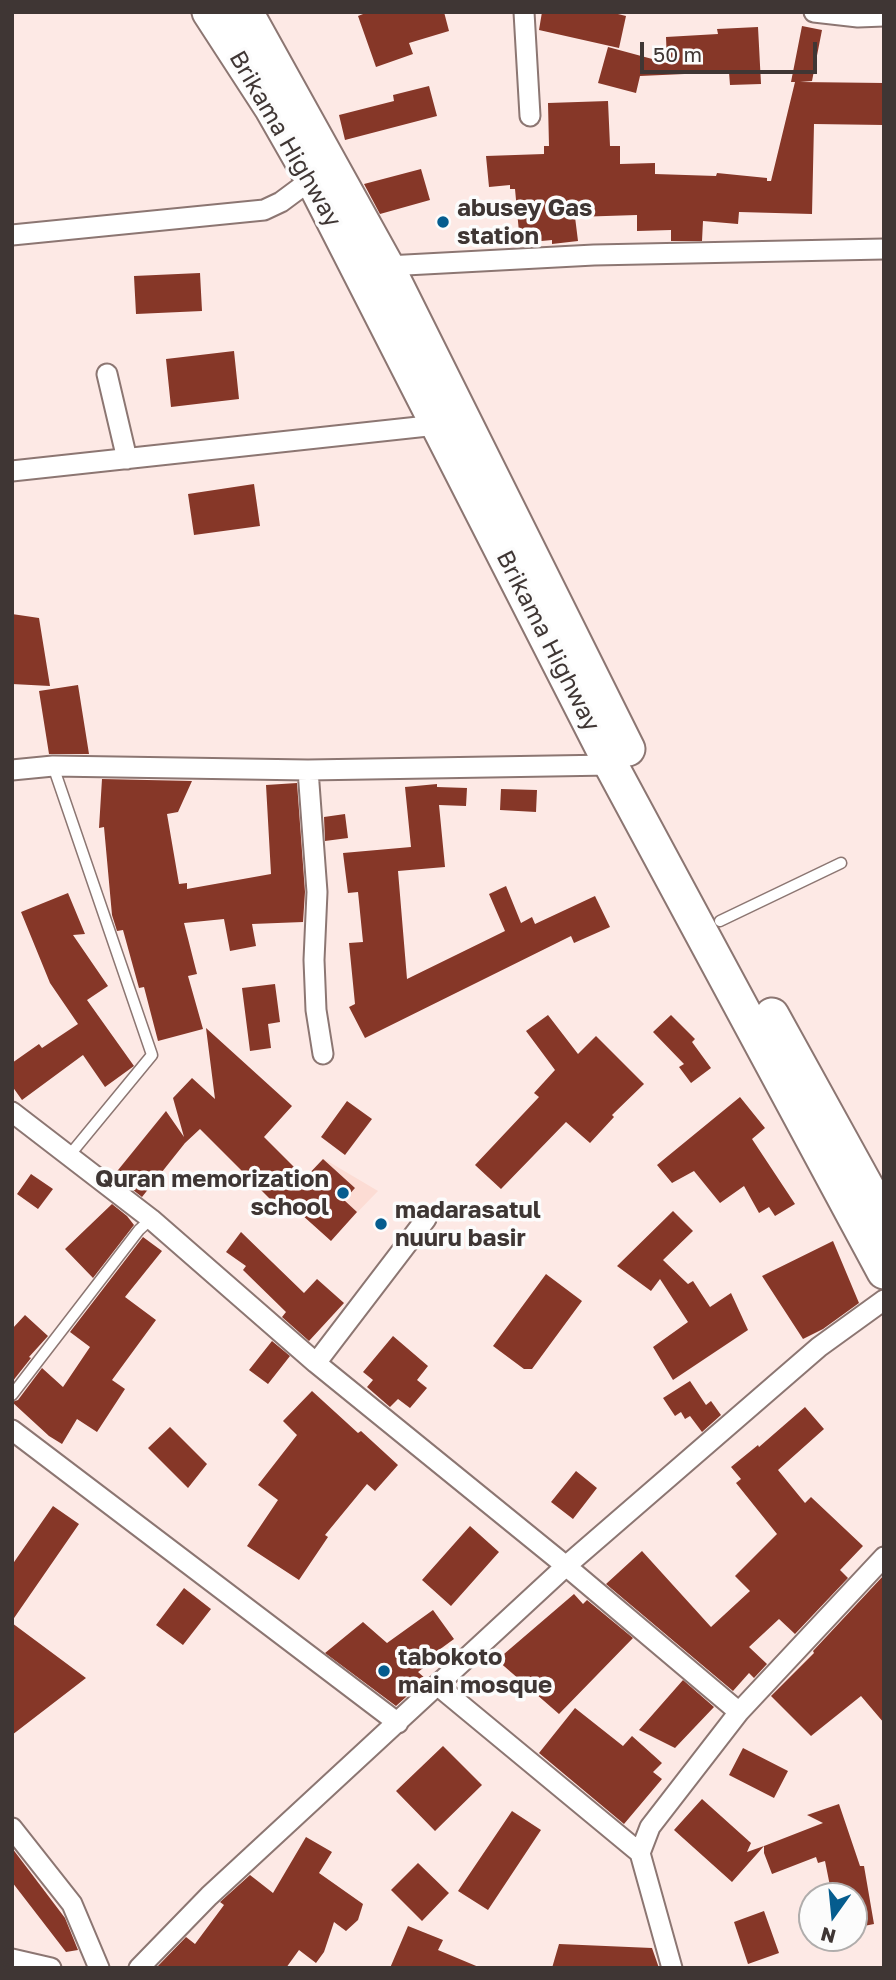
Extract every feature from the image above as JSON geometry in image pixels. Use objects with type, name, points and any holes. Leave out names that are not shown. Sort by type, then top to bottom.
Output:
[{"type":"highway","name":"Brikama Highway","points":[[209,12],[272,109],[312,179],[611,765],[884,1272]]},
{"type":"highway","name":"Brikama Highway","points":[[256,15],[387,266],[659,811],[884,1218]]},
{"type":"street","points":[[524,12],[530,116]]},
{"type":"street","points":[[814,12],[884,16]]},
{"type":"street","points":[[12,234],[264,210],[281,202],[312,179]]},
{"type":"street","points":[[387,266],[594,255],[884,249]]},
{"type":"street","points":[[107,374],[127,459]]},
{"type":"street","points":[[12,471],[438,425]]},
{"type":"street","points":[[12,770],[53,766],[308,770],[611,765]]},
{"type":"street","points":[[308,770],[317,892],[314,960],[316,1010],[323,1054]]},
{"type":"street","points":[[12,1112],[151,1219],[316,1363],[566,1566],[739,1712]]},
{"type":"street","points":[[316,1363],[426,1219]]},
{"type":"street","points":[[138,1968],[209,1896],[566,1566],[819,1347],[884,1300]]},
{"type":"street","points":[[12,1430],[398,1723]]},
{"type":"street","points":[[640,1853],[650,1827],[739,1712],[884,1557]]},
{"type":"street","points":[[437,1685],[640,1853],[672,1968]]},
{"type":"street","points":[[12,1828],[72,1904],[99,1968]]},
{"type":"street","points":[[12,1959],[51,1968]]},
{"type":"lane","points":[[53,766],[152,1055],[68,1157]]},
{"type":"lane","points":[[720,921],[841,863]]},
{"type":"lane","points":[[12,1395],[139,1230],[151,1219]]},
{"type":"shaded area","name":"Quran memorization school","points":[[324,1159],[378,1191],[345,1225],[310,1194]]},
{"type":"building","points":[[368,12],[444,12],[449,31],[409,43],[413,54],[376,67],[358,16]]},
{"type":"building","points":[[542,12],[610,12],[626,16],[619,48],[539,30]]},
{"type":"building","points":[[802,26],[822,30],[812,81],[800,82],[884,83],[884,125],[814,124],[812,214],[739,212],[738,224],[703,221],[702,241],[671,241],[671,230],[637,231],[637,215],[575,217],[578,241],[552,244],[552,240],[520,243],[515,189],[510,189],[510,185],[489,187],[486,156],[544,154],[544,146],[549,146],[548,103],[608,101],[610,146],[620,146],[620,164],[655,163],[655,174],[716,176],[717,173],[767,178],[767,181],[771,181],[795,82],[791,82]]},
{"type":"building","points":[[758,27],[761,84],[730,85],[729,72],[640,76],[636,93],[598,83],[608,47],[667,63],[666,37],[718,34],[717,29]]},
{"type":"building","points":[[429,86],[437,116],[345,140],[339,115],[394,101],[393,95]]},
{"type":"building","points":[[421,169],[430,200],[380,214],[364,184]]},
{"type":"building","points":[[200,273],[202,311],[136,314],[134,276]]},
{"type":"building","points":[[234,351],[239,399],[171,407],[166,359]]},
{"type":"building","points":[[254,484],[260,526],[194,535],[188,494]]},
{"type":"building","points":[[12,614],[39,618],[50,686],[12,684]]},
{"type":"building","points":[[78,685],[89,754],[49,754],[39,691]]},
{"type":"building","points":[[102,779],[192,781],[178,812],[167,814],[179,884],[187,883],[187,889],[271,874],[266,785],[297,783],[305,892],[303,922],[252,924],[256,946],[230,951],[224,919],[184,923],[197,974],[188,976],[203,1029],[158,1041],[144,987],[139,988],[123,930],[117,931],[112,915],[104,827],[99,828]]},
{"type":"building","points":[[437,784],[437,787],[467,788],[466,806],[439,805],[445,867],[398,871],[407,979],[505,931],[489,894],[506,886],[521,923],[532,917],[535,924],[595,896],[610,927],[574,943],[571,936],[365,1038],[349,1007],[355,1004],[349,943],[363,942],[358,892],[348,893],[343,853],[411,847],[405,787]]},
{"type":"building","points":[[501,789],[537,790],[536,812],[500,810]]},
{"type":"building","points":[[345,814],[348,838],[325,841],[324,817]]},
{"type":"building","points":[[68,893],[85,934],[73,935],[108,986],[87,1000],[134,1066],[105,1087],[83,1055],[22,1100],[12,1086],[12,1063],[39,1044],[42,1048],[78,1024],[50,983],[21,912]]},
{"type":"building","points":[[275,984],[280,1022],[268,1024],[271,1048],[250,1051],[242,988]]},
{"type":"building","points":[[548,1015],[578,1054],[596,1036],[644,1084],[612,1115],[614,1117],[590,1143],[566,1122],[501,1189],[475,1165],[539,1097],[534,1093],[555,1070],[526,1031]]},
{"type":"building","points":[[671,1015],[695,1039],[692,1042],[711,1068],[691,1083],[679,1067],[684,1064],[653,1032]]},
{"type":"building","points":[[206,1028],[292,1106],[264,1137],[305,1178],[323,1159],[355,1188],[344,1200],[357,1212],[331,1241],[282,1197],[276,1205],[200,1129],[185,1143],[142,1197],[114,1175],[166,1111],[184,1137],[173,1098],[192,1078],[215,1099]]},
{"type":"building","points":[[740,1097],[765,1128],[752,1139],[795,1204],[775,1216],[769,1207],[759,1213],[744,1186],[720,1203],[694,1171],[672,1183],[657,1165]]},
{"type":"building","points":[[347,1101],[372,1119],[345,1155],[321,1137]]},
{"type":"building","points":[[31,1174],[53,1189],[38,1209],[17,1194]]},
{"type":"building","points":[[112,1204],[134,1225],[93,1278],[65,1249]]},
{"type":"building","points":[[673,1211],[693,1231],[663,1260],[688,1284],[693,1281],[710,1307],[731,1293],[748,1330],[673,1380],[653,1347],[688,1322],[660,1279],[651,1291],[617,1266]]},
{"type":"building","points":[[241,1232],[304,1293],[317,1279],[344,1303],[309,1341],[282,1317],[286,1312],[243,1270],[246,1266],[226,1252]]},
{"type":"building","points":[[143,1237],[162,1251],[125,1297],[156,1320],[112,1380],[125,1389],[97,1432],[77,1419],[62,1444],[49,1436],[12,1402],[18,1400],[42,1368],[63,1387],[90,1347],[70,1332]]},
{"type":"building","points":[[833,1241],[859,1303],[823,1329],[803,1339],[762,1276]]},
{"type":"building","points":[[546,1274],[582,1301],[532,1369],[524,1369],[493,1346]]},
{"type":"building","points":[[25,1315],[48,1336],[12,1382],[12,1329]]},
{"type":"building","points":[[393,1336],[428,1366],[417,1380],[427,1388],[410,1408],[398,1399],[390,1407],[367,1387],[373,1380],[363,1372]]},
{"type":"building","points":[[272,1341],[290,1356],[268,1384],[249,1370]]},
{"type":"building","points":[[690,1381],[706,1405],[711,1401],[721,1415],[702,1432],[690,1416],[685,1419],[681,1412],[675,1416],[663,1398]]},
{"type":"building","points":[[312,1391],[398,1465],[375,1491],[367,1484],[325,1535],[328,1537],[299,1580],[247,1546],[278,1500],[258,1485],[297,1435],[283,1421]]},
{"type":"building","points":[[805,1407],[824,1429],[778,1470],[805,1503],[811,1497],[863,1546],[840,1570],[848,1578],[795,1634],[779,1619],[749,1647],[767,1664],[754,1678],[749,1673],[733,1691],[606,1584],[642,1551],[711,1627],[750,1591],[735,1576],[777,1534],[736,1483],[741,1479],[731,1467]]},
{"type":"building","points":[[170,1427],[207,1464],[188,1488],[148,1448]]},
{"type":"building","points":[[576,1471],[597,1488],[573,1519],[551,1502]]},
{"type":"building","points":[[53,1506],[79,1524],[12,1621],[12,1565]]},
{"type":"building","points":[[470,1526],[499,1552],[451,1606],[422,1580]]},
{"type":"building","points":[[884,1575],[884,1723],[861,1696],[811,1736],[771,1696]]},
{"type":"building","points":[[184,1588],[211,1609],[183,1645],[156,1625]]},
{"type":"building","points":[[574,1594],[583,1604],[587,1600],[633,1638],[559,1714],[497,1660]]},
{"type":"building","points":[[433,1610],[454,1639],[428,1658],[431,1662],[418,1672],[426,1679],[396,1706],[325,1653],[363,1622],[387,1643]]},
{"type":"building","points":[[12,1623],[86,1678],[12,1735]]},
{"type":"building","points":[[683,1680],[714,1707],[675,1748],[639,1730]]},
{"type":"building","points":[[575,1708],[623,1746],[632,1736],[662,1763],[653,1772],[662,1779],[624,1824],[539,1753]]},
{"type":"building","points":[[443,1746],[482,1785],[435,1831],[396,1791]]},
{"type":"building","points":[[743,1748],[788,1771],[774,1798],[729,1775]]},
{"type":"building","points":[[702,1799],[751,1843],[747,1852],[764,1846],[732,1882],[674,1830]]},
{"type":"building","points":[[839,1804],[860,1866],[864,1866],[867,1882],[829,1882],[825,1861],[818,1863],[816,1857],[772,1874],[764,1846],[823,1823],[807,1815]]},
{"type":"building","points":[[512,1811],[541,1830],[488,1910],[458,1891]]},
{"type":"building","points":[[306,1837],[332,1852],[319,1873],[363,1904],[358,1920],[346,1931],[334,1922],[324,1952],[316,1963],[299,1950],[286,1968],[156,1968],[186,1937],[195,1944],[224,1905],[220,1902],[250,1875],[273,1893]]},
{"type":"building","points":[[12,1848],[65,1918],[78,1950],[66,1952],[12,1882]]},
{"type":"building","points":[[418,1863],[449,1893],[422,1921],[391,1890]]},
{"type":"building","points":[[868,1889],[874,1924],[868,1925]]},
{"type":"building","points":[[764,1911],[779,1953],[748,1964],[734,1922]]},
{"type":"building","points":[[408,1926],[443,1940],[438,1950],[481,1968],[390,1968]]},
{"type":"building","points":[[559,1944],[652,1948],[659,1968],[552,1968]]},
{"type":"place","name":"abusey Gas station","points":[[443,222]]},
{"type":"place","name":"Quran memorization school","points":[[343,1193]]},
{"type":"place","name":"madarasatul nuuru basir","points":[[381,1224]]},
{"type":"place","name":"tabokoto main mosque","points":[[384,1671]]}]
